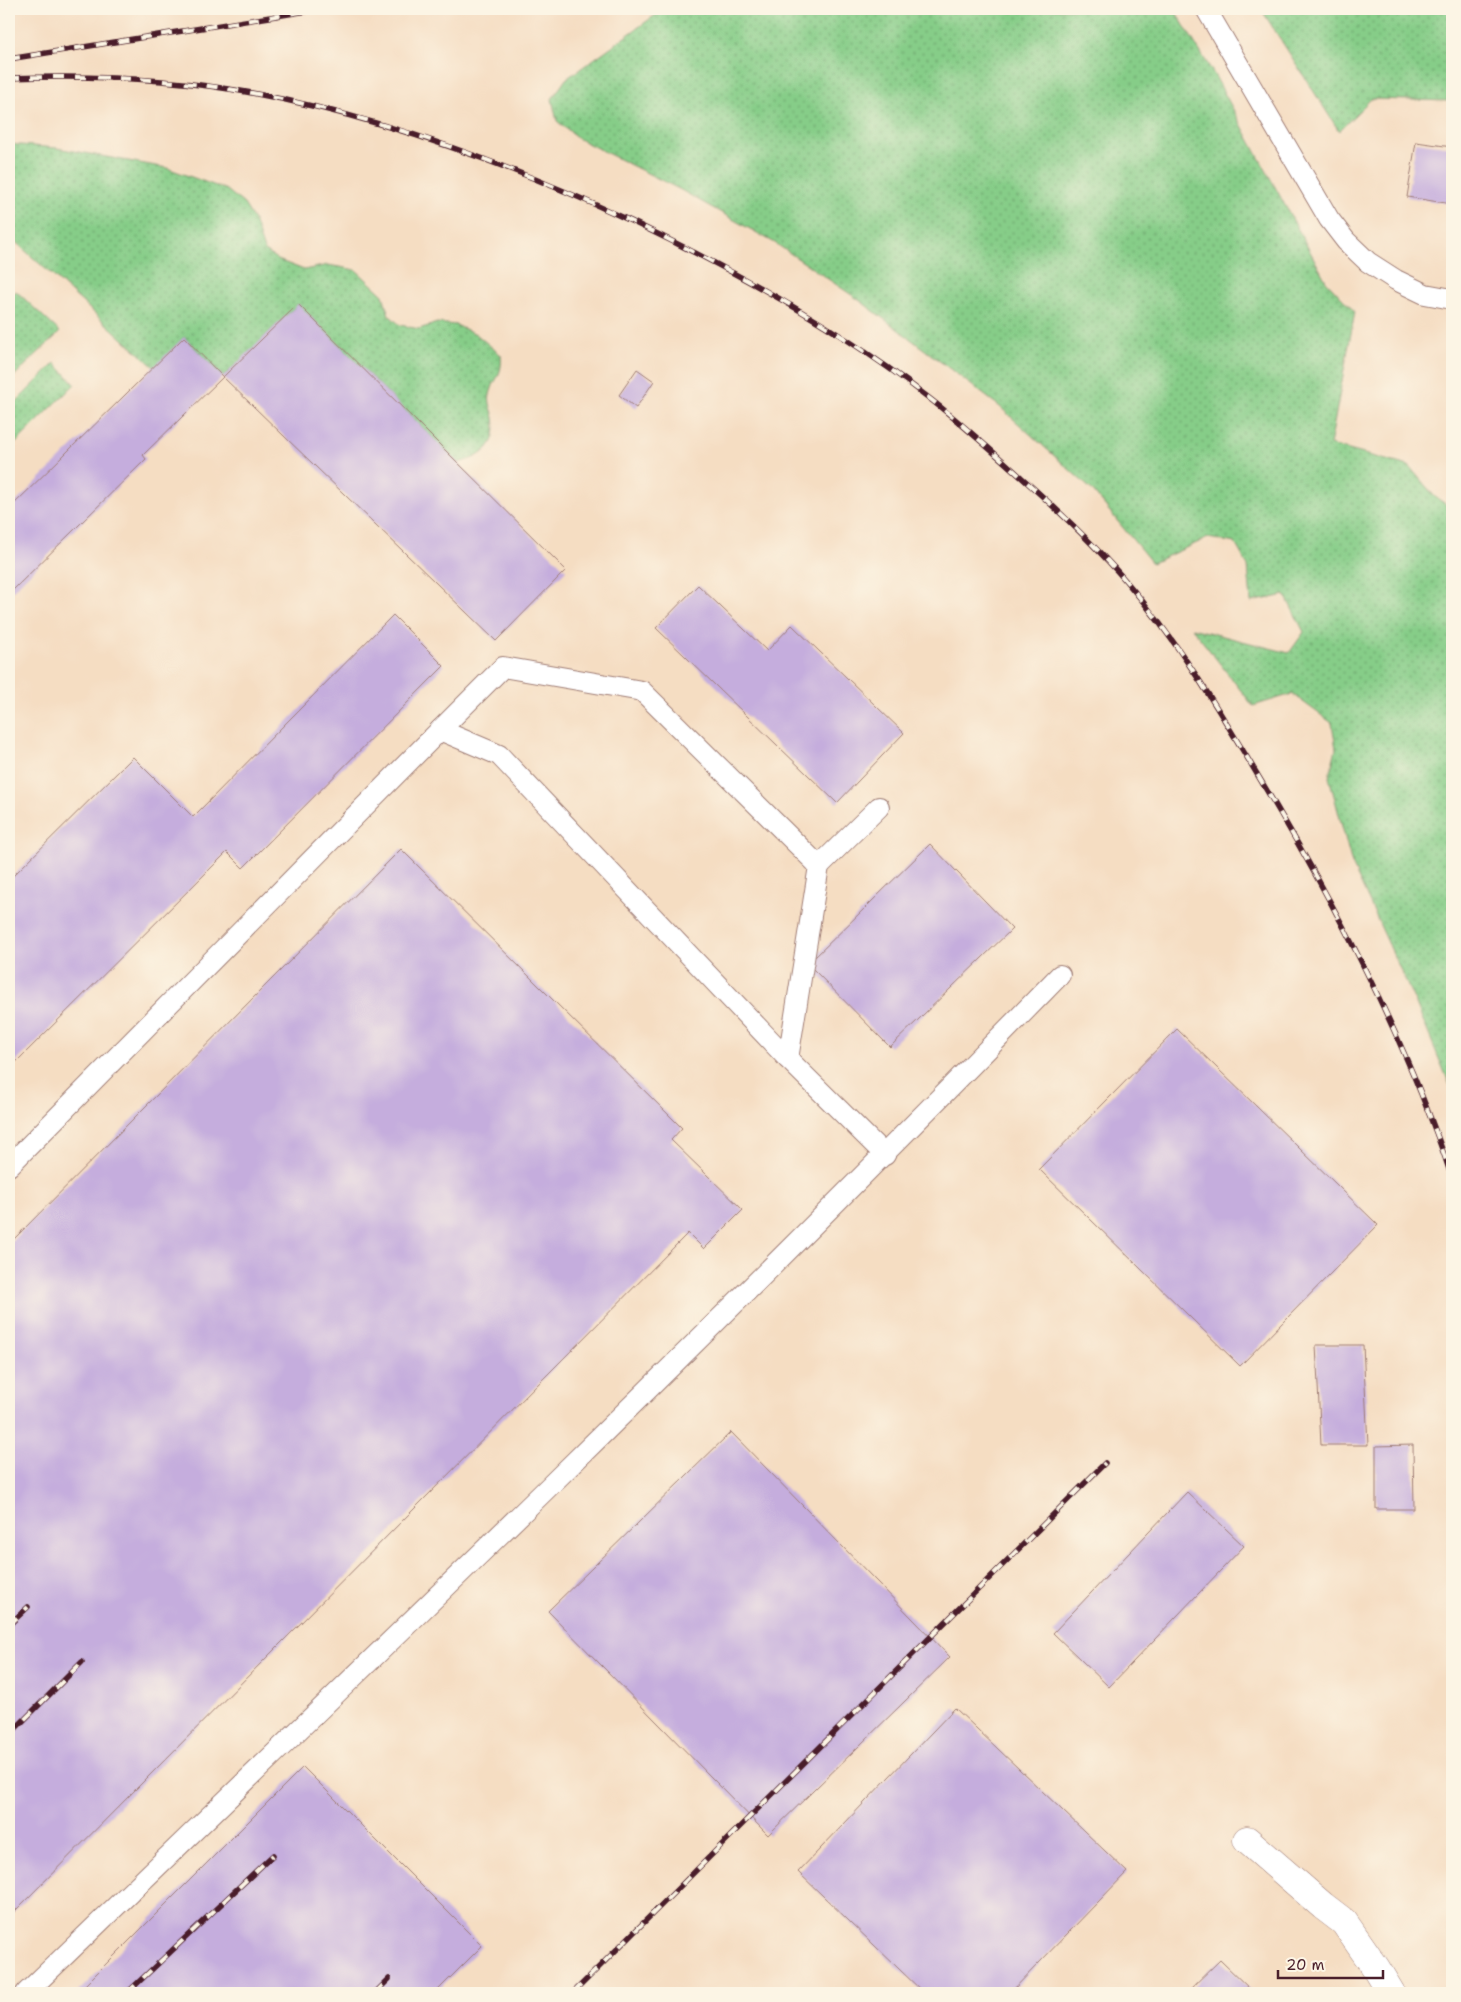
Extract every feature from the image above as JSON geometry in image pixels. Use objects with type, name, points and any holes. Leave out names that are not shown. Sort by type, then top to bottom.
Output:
[{"type":"street","points":[[1247,1840],[1344,1922],[1391,1993]]},
{"type":"lane","points":[[1206,9],[1329,220],[1368,262],[1396,280],[1425,294],[1452,299]]},
{"type":"lane","points":[[9,1166],[503,667],[642,691],[819,866]]},
{"type":"lane","points":[[440,730],[498,755],[788,1059],[885,1155]]},
{"type":"lane","points":[[788,1059],[819,866],[879,807]]},
{"type":"lane","points":[[26,1993],[430,1605],[885,1155],[1060,975]]},
{"type":"green space","points":[[664,9],[1174,9],[1215,76],[1326,281],[1355,312],[1330,445],[1409,466],[1435,497],[1452,508],[1452,1090],[1417,1006],[1352,864],[1329,777],[1336,749],[1332,723],[1292,694],[1253,706],[1192,628],[1289,653],[1304,632],[1285,595],[1251,602],[1248,566],[1235,543],[1208,538],[1152,563],[1092,490],[999,406],[859,300],[775,243],[679,189],[579,139],[557,121],[552,99],[566,79]]},
{"type":"green space","points":[[1261,9],[1452,9],[1452,101],[1371,99],[1339,131]]},
{"type":"green space","points":[[9,144],[57,148],[167,168],[227,190],[244,204],[254,220],[264,250],[278,260],[304,270],[328,265],[356,270],[383,295],[389,315],[400,325],[419,329],[437,323],[456,325],[476,334],[501,355],[501,368],[490,398],[495,428],[491,443],[481,454],[458,463],[298,304],[223,377],[184,337],[154,367],[9,236]]},
{"type":"green space","points":[[16,291],[60,332],[12,378],[9,374],[9,298]]},
{"type":"green space","points":[[55,363],[75,384],[9,450],[9,409]]},
{"type":"building","points":[[1416,142],[1452,147],[1452,204],[1407,197]]},
{"type":"building","points":[[298,304],[566,570],[496,641],[223,377]]},
{"type":"building","points":[[184,337],[223,377],[143,455],[146,459],[9,594],[9,509]]},
{"type":"building","points":[[637,369],[654,381],[636,408],[619,395]]},
{"type":"building","points":[[698,585],[767,651],[792,625],[904,733],[837,803],[656,628]]},
{"type":"building","points":[[393,615],[444,666],[243,868],[227,852],[9,1069],[9,880],[133,757],[193,817]]},
{"type":"building","points":[[930,844],[1012,929],[890,1047],[808,964]]},
{"type":"building","points":[[401,849],[682,1128],[671,1140],[743,1210],[704,1249],[688,1233],[9,1917],[9,1244]]},
{"type":"building","points":[[1177,1029],[1378,1225],[1240,1366],[1039,1169]]},
{"type":"building","points":[[1316,1345],[1363,1345],[1368,1445],[1321,1445]]},
{"type":"building","points":[[731,1432],[950,1657],[768,1835],[548,1611]]},
{"type":"building","points":[[1413,1445],[1414,1509],[1376,1509],[1376,1446]]},
{"type":"building","points":[[1187,1492],[1244,1546],[1109,1687],[1053,1633]]},
{"type":"building","points":[[955,1708],[1127,1872],[1010,1993],[924,1993],[798,1872]]},
{"type":"building","points":[[303,1767],[482,1946],[435,1993],[77,1993]]},
{"type":"building","points":[[1220,1960],[1254,1993],[1186,1993]]},
{"type":"railway","points":[[9,59],[320,9]]},
{"type":"railway","points":[[9,78],[100,77],[222,88],[301,103],[398,129],[445,145],[539,180],[585,200],[707,259],[782,300],[856,345],[925,395],[998,456],[1088,540],[1144,603],[1196,674],[1286,822],[1366,971],[1413,1073],[1452,1178]]},
{"type":"railway","points":[[573,1993],[1105,1463]]},
{"type":"railway","points":[[9,1625],[28,1607]]},
{"type":"railway","points":[[9,1735],[82,1662]]},
{"type":"railway","points":[[127,1993],[273,1855]]},
{"type":"railway","points":[[375,1993],[389,1979]]}]
